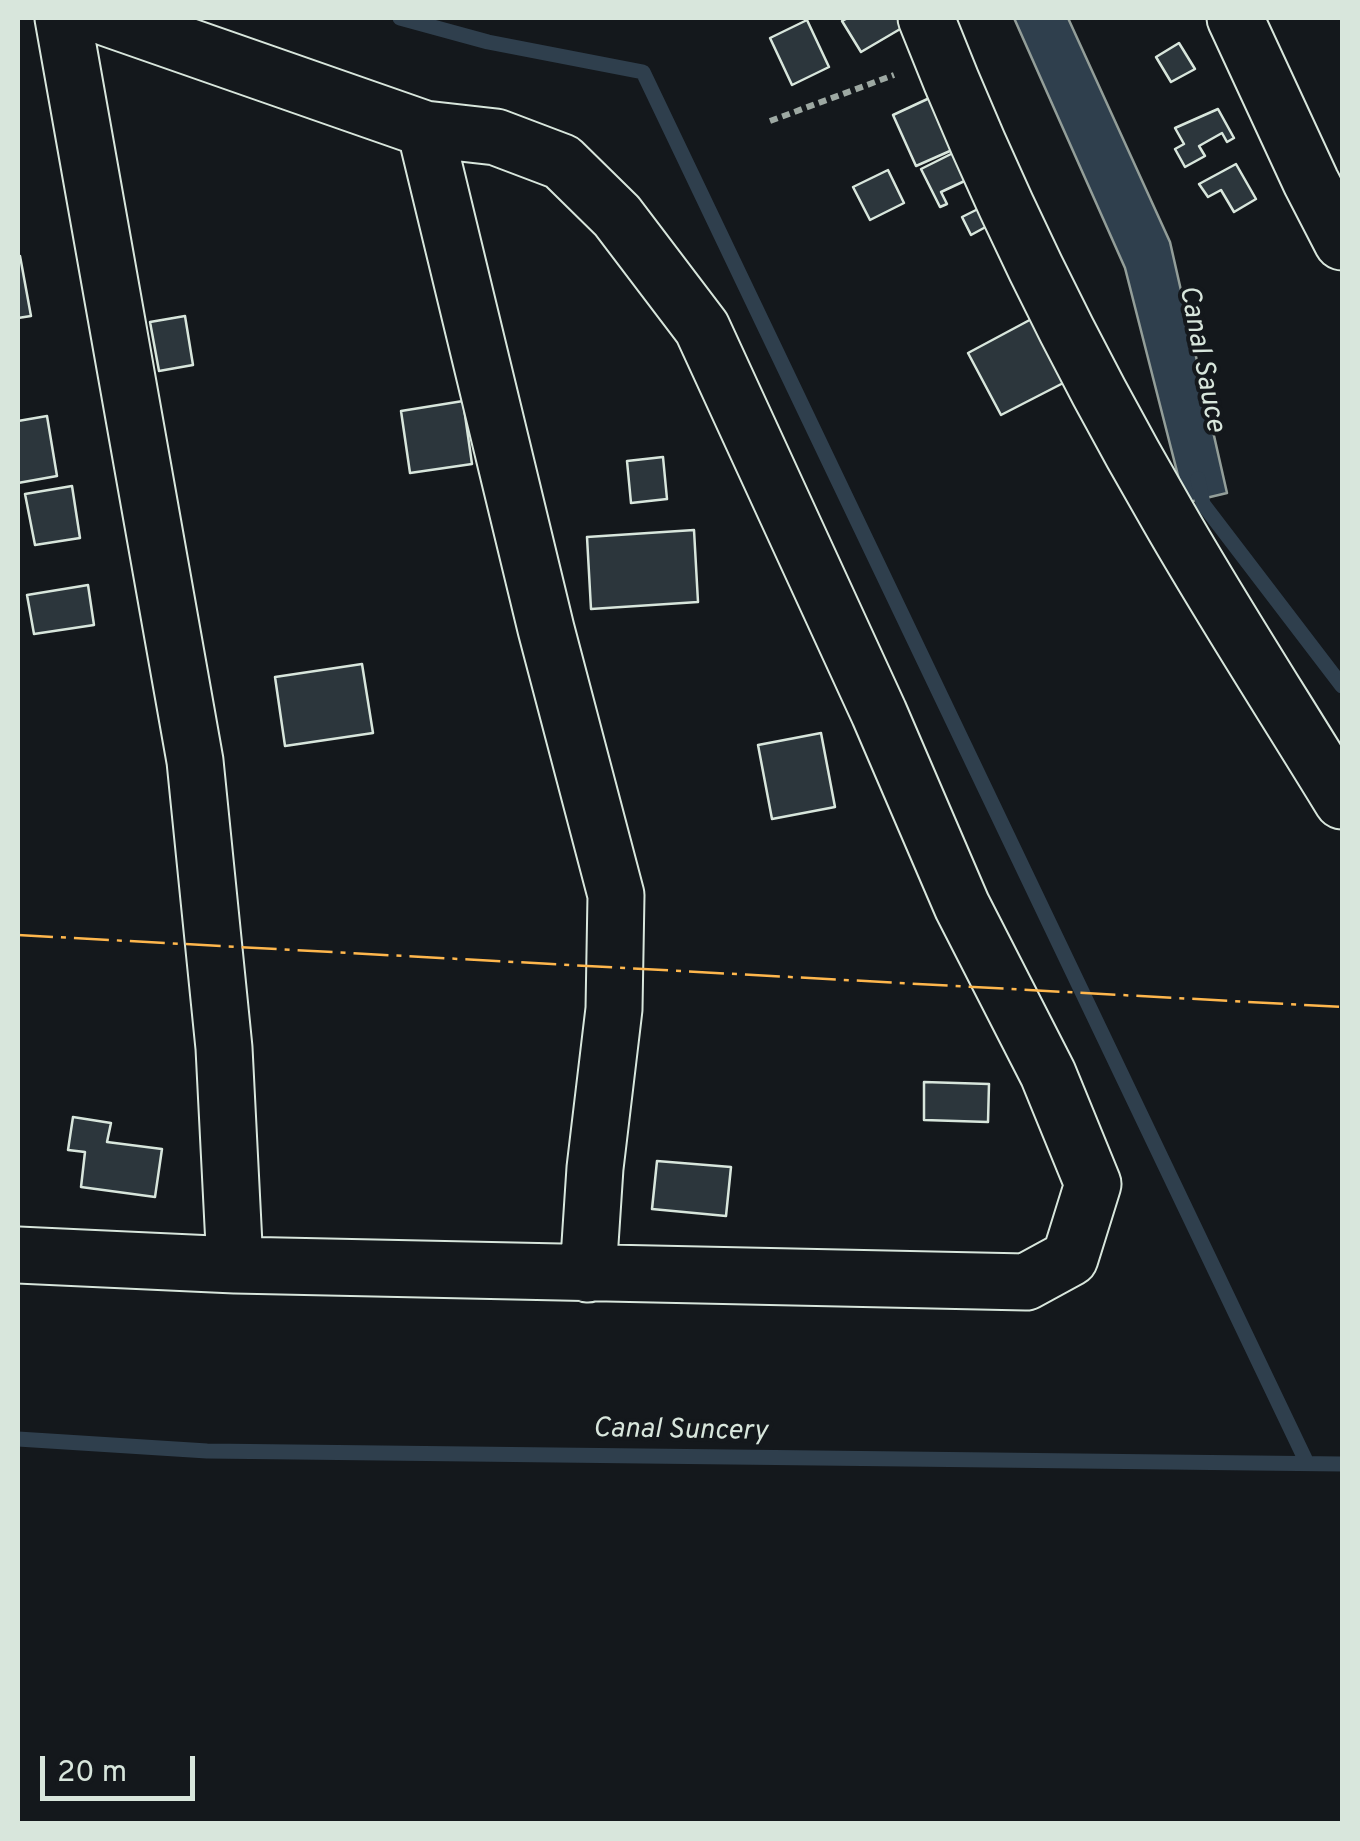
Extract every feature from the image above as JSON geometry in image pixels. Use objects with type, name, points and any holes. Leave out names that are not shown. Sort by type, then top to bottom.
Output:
[{"type":"street","points":[[64,18],[195,761],[224,1048],[235,1266]]},
{"type":"street","points":[[18,1256],[235,1266],[1026,1282],[1070,1258],[1093,1184],[1048,1074],[962,906],[880,713],[702,328],[617,216],[562,162],[496,137],[425,129],[107,18]]},
{"type":"street","points":[[1235,18],[1342,242]]},
{"type":"street","points":[[934,37],[1037,272],[1085,364],[1168,516],[1342,801]]},
{"type":"street","points":[[425,129],[546,629],[616,896],[614,1009],[595,1168],[588,1274]]},
{"type":"path","points":[[770,121],[934,37]]},
{"type":"water","points":[[1014,18],[1068,18],[1170,242],[1227,493],[1185,503],[1125,268]]},
{"type":"building","points":[[902,18],[907,25],[861,52],[842,21]]},
{"type":"building","points":[[807,20],[829,67],[792,85],[770,38]]},
{"type":"building","points":[[1179,43],[1195,69],[1171,82],[1156,57]]},
{"type":"building","points":[[936,95],[959,147],[916,166],[893,115]]},
{"type":"building","points":[[1218,109],[1234,138],[1227,142],[1222,133],[1199,146],[1205,156],[1185,167],[1175,149],[1184,144],[1175,128]]},
{"type":"building","points":[[957,151],[971,178],[941,192],[947,204],[940,207],[921,169]]},
{"type":"building","points":[[1236,164],[1256,199],[1234,212],[1221,190],[1208,197],[1199,184]]},
{"type":"building","points":[[888,170],[904,203],[870,220],[853,187]]},
{"type":"building","points":[[984,206],[993,223],[971,235],[962,217]]},
{"type":"building","points":[[18,256],[31,316],[18,318]]},
{"type":"building","points":[[1039,315],[1073,378],[1001,415],[968,353]]},
{"type":"building","points":[[185,316],[193,365],[159,371],[150,322]]},
{"type":"building","points":[[463,401],[472,464],[410,473],[401,411]]},
{"type":"building","points":[[47,416],[57,476],[18,483],[18,421]]},
{"type":"building","points":[[663,457],[667,499],[631,503],[627,461]]},
{"type":"building","points":[[72,486],[80,538],[35,545],[25,494]]},
{"type":"building","points":[[694,530],[698,602],[591,609],[587,537]]},
{"type":"building","points":[[88,585],[94,625],[34,634],[27,595]]},
{"type":"building","points":[[362,664],[373,733],[285,746],[275,677]]},
{"type":"building","points":[[821,733],[835,807],[772,819],[758,745]]},
{"type":"building","points":[[924,1082],[989,1084],[988,1122],[924,1120]]},
{"type":"building","points":[[73,1117],[111,1123],[107,1142],[162,1149],[155,1197],[81,1187],[85,1152],[68,1150]]},
{"type":"building","points":[[657,1161],[731,1167],[726,1216],[652,1209]]},
{"type":"waterway","points":[[400,18],[488,42],[643,72],[1307,1463]]},
{"type":"waterway","name":"Canal Sauce","points":[[1198,479],[1203,504],[1342,686]]},
{"type":"waterway","name":"Canal Suncery","points":[[18,1439],[207,1451],[1342,1464]]},
{"type":"power","points":[[18,935],[1342,1007]]}]
